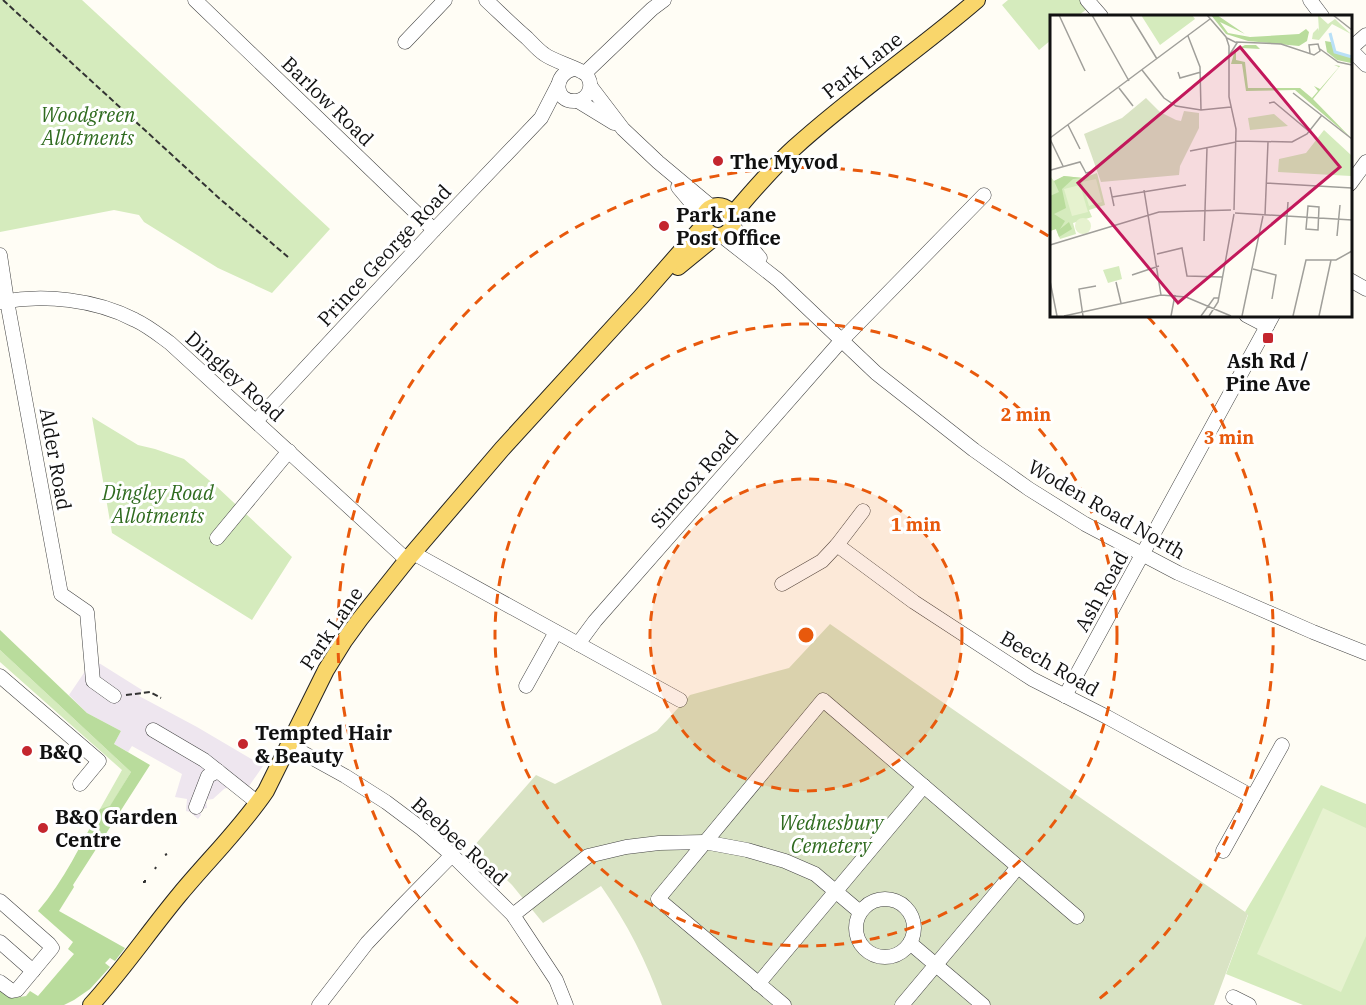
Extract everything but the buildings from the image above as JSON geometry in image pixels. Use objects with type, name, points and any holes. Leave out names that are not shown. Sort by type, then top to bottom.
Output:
[{"type":"main road","name":"Park Lane","points":[[90,1005],[118,974],[183,890],[258,802],[266,791],[326,670],[344,640],[410,556],[502,449],[640,298],[776,165],[825,121],[977,0]]},
{"type":"street","name":"Barlow Road","points":[[195,0],[434,230]]},
{"type":"street","points":[[405,42],[445,0]]},
{"type":"street","points":[[486,0],[544,55],[559,83],[562,96],[623,129]]},
{"type":"street","points":[[559,83],[566,72],[580,71],[664,0]]},
{"type":"street","points":[[1087,0],[1100,15]]},
{"type":"street","points":[[1310,0],[1321,15]]},
{"type":"street","points":[[1351,48],[1366,35]]},
{"type":"street","points":[[1351,50],[1366,65]]},
{"type":"street","points":[[544,55],[588,77],[591,87],[623,129]]},
{"type":"street","name":"Prince George Road","points":[[256,421],[541,118],[559,83]]},
{"type":"street","points":[[575,101],[585,98],[591,87]]},
{"type":"street","name":"Prince George Road","points":[[541,118],[575,101]]},
{"type":"street","name":"Woden Road North","points":[[623,129],[876,373],[974,450],[1029,489],[1076,518],[1178,573],[1366,653]]},
{"type":"street","points":[[1351,183],[1366,162]]},
{"type":"street","name":"Simcox Road","points":[[578,644],[842,341],[984,195]]},
{"type":"street","name":"Alder Road","points":[[0,255],[4,302],[61,594],[87,612],[93,681],[114,696]]},
{"type":"street","points":[[1351,281],[1366,289]]},
{"type":"street","name":"Dingley Road","points":[[4,302],[30,299],[84,302],[134,319],[170,342],[410,556],[680,700]]},
{"type":"street","points":[[1251,316],[1270,320]]},
{"type":"street","name":"Ash Road","points":[[1065,696],[1270,320]]},
{"type":"street","points":[[217,538],[289,450]]},
{"type":"street","points":[[782,584],[822,561],[863,511]]},
{"type":"street","name":"Beech Road","points":[[837,545],[914,602],[1032,679],[1253,797]]},
{"type":"street","points":[[526,686],[556,632]]},
{"type":"street","points":[[0,676],[99,761],[80,784]]},
{"type":"street","points":[[784,1005],[658,899],[823,700],[1077,917]]},
{"type":"street","points":[[153,730],[204,760],[258,802]]},
{"type":"street","name":"Beebee Road","points":[[289,745],[386,802],[452,855],[513,915],[556,980],[566,1005]]},
{"type":"street","points":[[1223,851],[1282,745]]},
{"type":"street","points":[[196,807],[207,776],[219,771]]},
{"type":"street","points":[[758,984],[924,786]]},
{"type":"street","points":[[513,915],[588,856],[626,847],[659,843],[705,842],[747,850],[785,861],[815,874],[860,912]]},
{"type":"street","points":[[319,1005],[367,943],[452,855]]},
{"type":"street","points":[[902,1005],[1018,867]]},
{"type":"street","points":[[888,898],[897,901],[911,914],[914,923],[914,933],[910,943],[894,956],[874,956],[860,943],[856,935],[857,916],[869,902],[888,898]]},
{"type":"street","points":[[0,901],[51,946],[51,950],[14,991],[0,982]]},
{"type":"street","points":[[0,942],[33,971]]},
{"type":"street","points":[[910,943],[983,1005]]},
{"type":"street","points":[[1233,997],[1249,1005]]},
{"type":"path","points":[[3,0],[211,191],[288,257]]},
{"type":"path","points":[[114,696],[150,692],[161,698]]},
{"type":"shaded area","points":[[92,661],[142,690],[139,696],[263,766],[247,789],[231,786],[213,799],[206,800],[207,808],[201,809],[198,819],[186,811],[187,799],[175,797],[182,774],[132,746],[128,752],[114,744],[121,731],[87,713],[69,695]]},
{"type":"green space","name":"Woodgreen Allotments","points":[[0,0],[82,0],[330,229],[272,293],[218,268],[144,222],[139,215],[114,210],[0,232]]},
{"type":"green space","points":[[1008,0],[1081,0],[1088,8],[1079,15],[1050,15],[1050,41],[1039,50],[1002,5]]},
{"type":"green space","name":"Dingley Road Allotments","points":[[92,417],[138,445],[184,459],[292,557],[252,620],[112,533]]},
{"type":"green space","name":"Wednesbury Cemetery","points":[[830,624],[1248,914],[1214,1005],[662,1005],[636,943],[601,886],[543,923],[512,885],[473,847],[536,775],[555,784],[657,731],[690,695],[789,668]]},
{"type":"green space","points":[[0,630],[87,713],[121,731],[114,744],[150,765],[73,885],[74,887],[59,911],[125,948],[115,961],[110,958],[105,963],[110,967],[90,989],[64,1005],[0,1005],[0,991],[3,988],[14,998],[26,996],[30,991],[38,996],[74,954],[68,949],[73,942],[38,911],[64,875],[100,809],[110,806],[131,772],[0,650]]},
{"type":"green space","points":[[0,650],[131,772],[110,807],[100,809],[122,770],[0,662]]},
{"type":"green space","points":[[1321,785],[1366,804],[1366,1005],[1303,1005],[1226,974],[1248,915],[1245,912]]},
{"type":"green space","points":[[1323,808],[1366,828],[1366,936],[1341,992],[1257,954]]},
{"type":"place","name":"The Myvod","points":[[718,161]]},
{"type":"place","name":"Park Lane Post Office","points":[[664,226]]},
{"type":"place","name":"Ash Rd / Pine Ave","points":[[1268,338]]},
{"type":"place","name":"Tempted Hair & Beauty","points":[[243,744]]},
{"type":"place","name":"B&Q","points":[[27,751]]},
{"type":"place","name":"B&Q Garden Centre","points":[[43,828]]}]
